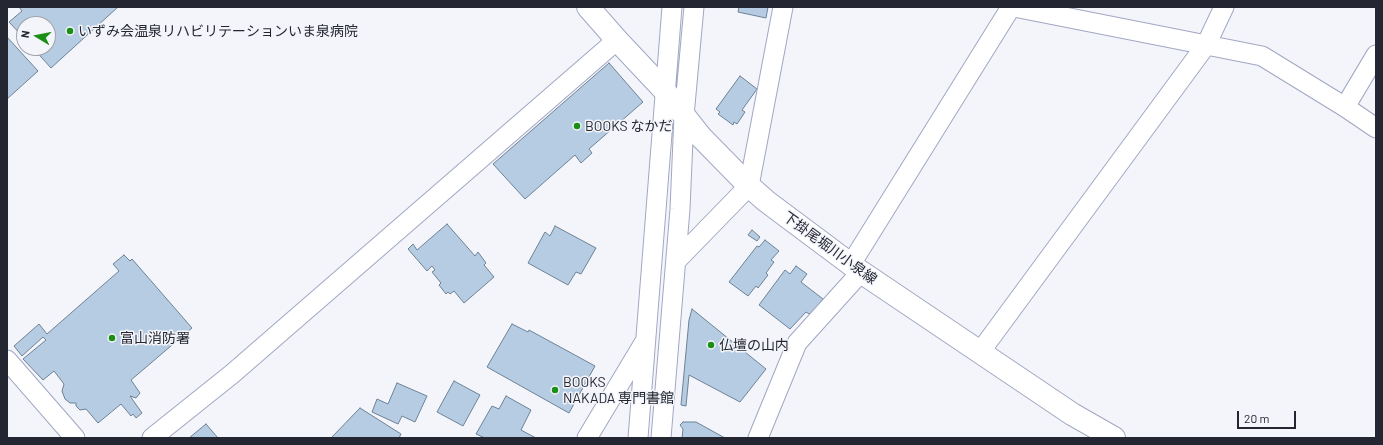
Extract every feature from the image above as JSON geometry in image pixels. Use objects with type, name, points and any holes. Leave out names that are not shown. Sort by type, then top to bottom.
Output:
[{"type":"main road","name":"下掛尾堀川小泉線","points":[[588,7],[664,90],[684,116],[749,186],[766,201],[856,268],[1072,414],[1114,438]]},
{"type":"street","points":[[638,438],[662,140],[664,90],[672,7]]},
{"type":"street","points":[[661,438],[680,209],[684,116],[694,7]]},
{"type":"street","points":[[676,262],[749,186],[783,7]]},
{"type":"street","points":[[758,438],[797,343],[856,268],[1013,7],[1262,56],[1345,107],[1376,128]]},
{"type":"street","points":[[980,352],[1206,45],[1224,7]]},
{"type":"street","points":[[152,438],[232,374],[617,40]]},
{"type":"street","points":[[1345,107],[1376,55]]},
{"type":"street","points":[[587,438],[646,340]]},
{"type":"street","points":[[7,360],[75,438]]},
{"type":"building","name":"いずみ会温泉リハビリテーションいま泉病院","points":[[19,7],[118,7],[51,68],[40,56],[56,56],[56,16],[16,16],[22,11]]},
{"type":"building","points":[[739,7],[768,7],[766,18],[738,12]]},
{"type":"building","name":"いずみ会温泉リハビリテーションいま泉病院","points":[[16,16],[16,29],[9,22]]},
{"type":"building","points":[[7,37],[16,47],[16,56],[24,56],[38,71],[7,99]]},
{"type":"building","name":"BOOKS なかだ","points":[[609,63],[643,102],[589,149],[592,153],[581,163],[575,155],[525,199],[493,164]]},
{"type":"building","points":[[740,76],[757,89],[742,110],[745,112],[737,124],[734,122],[733,125],[718,114],[720,112],[716,109]]},
{"type":"building","points":[[447,224],[475,256],[478,252],[486,263],[484,265],[494,277],[464,303],[454,291],[450,294],[448,292],[446,294],[439,285],[441,283],[432,272],[435,270],[432,266],[427,271],[408,249],[413,244],[417,250]]},
{"type":"building","points":[[555,226],[596,248],[581,274],[576,272],[568,285],[528,263],[545,232],[550,236]]},
{"type":"building","points":[[752,230],[760,237],[757,241],[748,235]]},
{"type":"building","points":[[765,240],[779,251],[771,260],[774,262],[766,273],[768,275],[758,288],[756,286],[748,296],[729,282],[757,246],[759,247]]},
{"type":"building","name":"富山消防署","points":[[124,255],[130,261],[132,259],[192,328],[131,380],[140,393],[136,398],[130,396],[142,413],[136,418],[133,414],[131,416],[121,404],[98,423],[86,409],[80,410],[76,406],[76,403],[70,403],[65,399],[62,391],[64,384],[54,371],[43,380],[23,359],[46,340],[43,337],[22,356],[14,346],[39,324],[47,334],[119,271],[113,264]]},
{"type":"building","points":[[796,266],[807,274],[801,282],[823,299],[811,315],[806,312],[790,329],[759,305],[785,270],[790,274]]},
{"type":"building","name":"仏壇の山内","points":[[692,309],[766,369],[740,402],[689,375],[686,406],[681,405],[689,320]]},
{"type":"building","name":"BOOKS NAKADA 専門書館","points":[[512,324],[528,332],[529,330],[595,366],[569,413],[487,367]]},
{"type":"building","points":[[454,381],[480,395],[463,426],[437,412]]},
{"type":"building","points":[[397,383],[427,396],[415,422],[402,416],[398,424],[372,412],[377,399],[388,404]]},
{"type":"building","points":[[506,396],[531,410],[521,430],[536,438],[485,438],[476,434],[492,406],[499,409]]},
{"type":"building","points":[[360,408],[401,434],[399,438],[331,438]]},
{"type":"building","points":[[683,422],[696,422],[725,438],[682,438],[683,429],[680,425]]},
{"type":"building","points":[[206,424],[218,438],[189,438]]},
{"type":"place","name":"いずみ会温泉リハビリテーションいま泉病院","points":[[70,31]]},
{"type":"place","name":"BOOKS なかだ","points":[[577,126]]},
{"type":"place","name":"富山消防署","points":[[112,338]]},
{"type":"place","name":"仏壇の山内","points":[[711,345]]},
{"type":"place","name":"BOOKS NAKADA 専門書館","points":[[555,390]]}]
